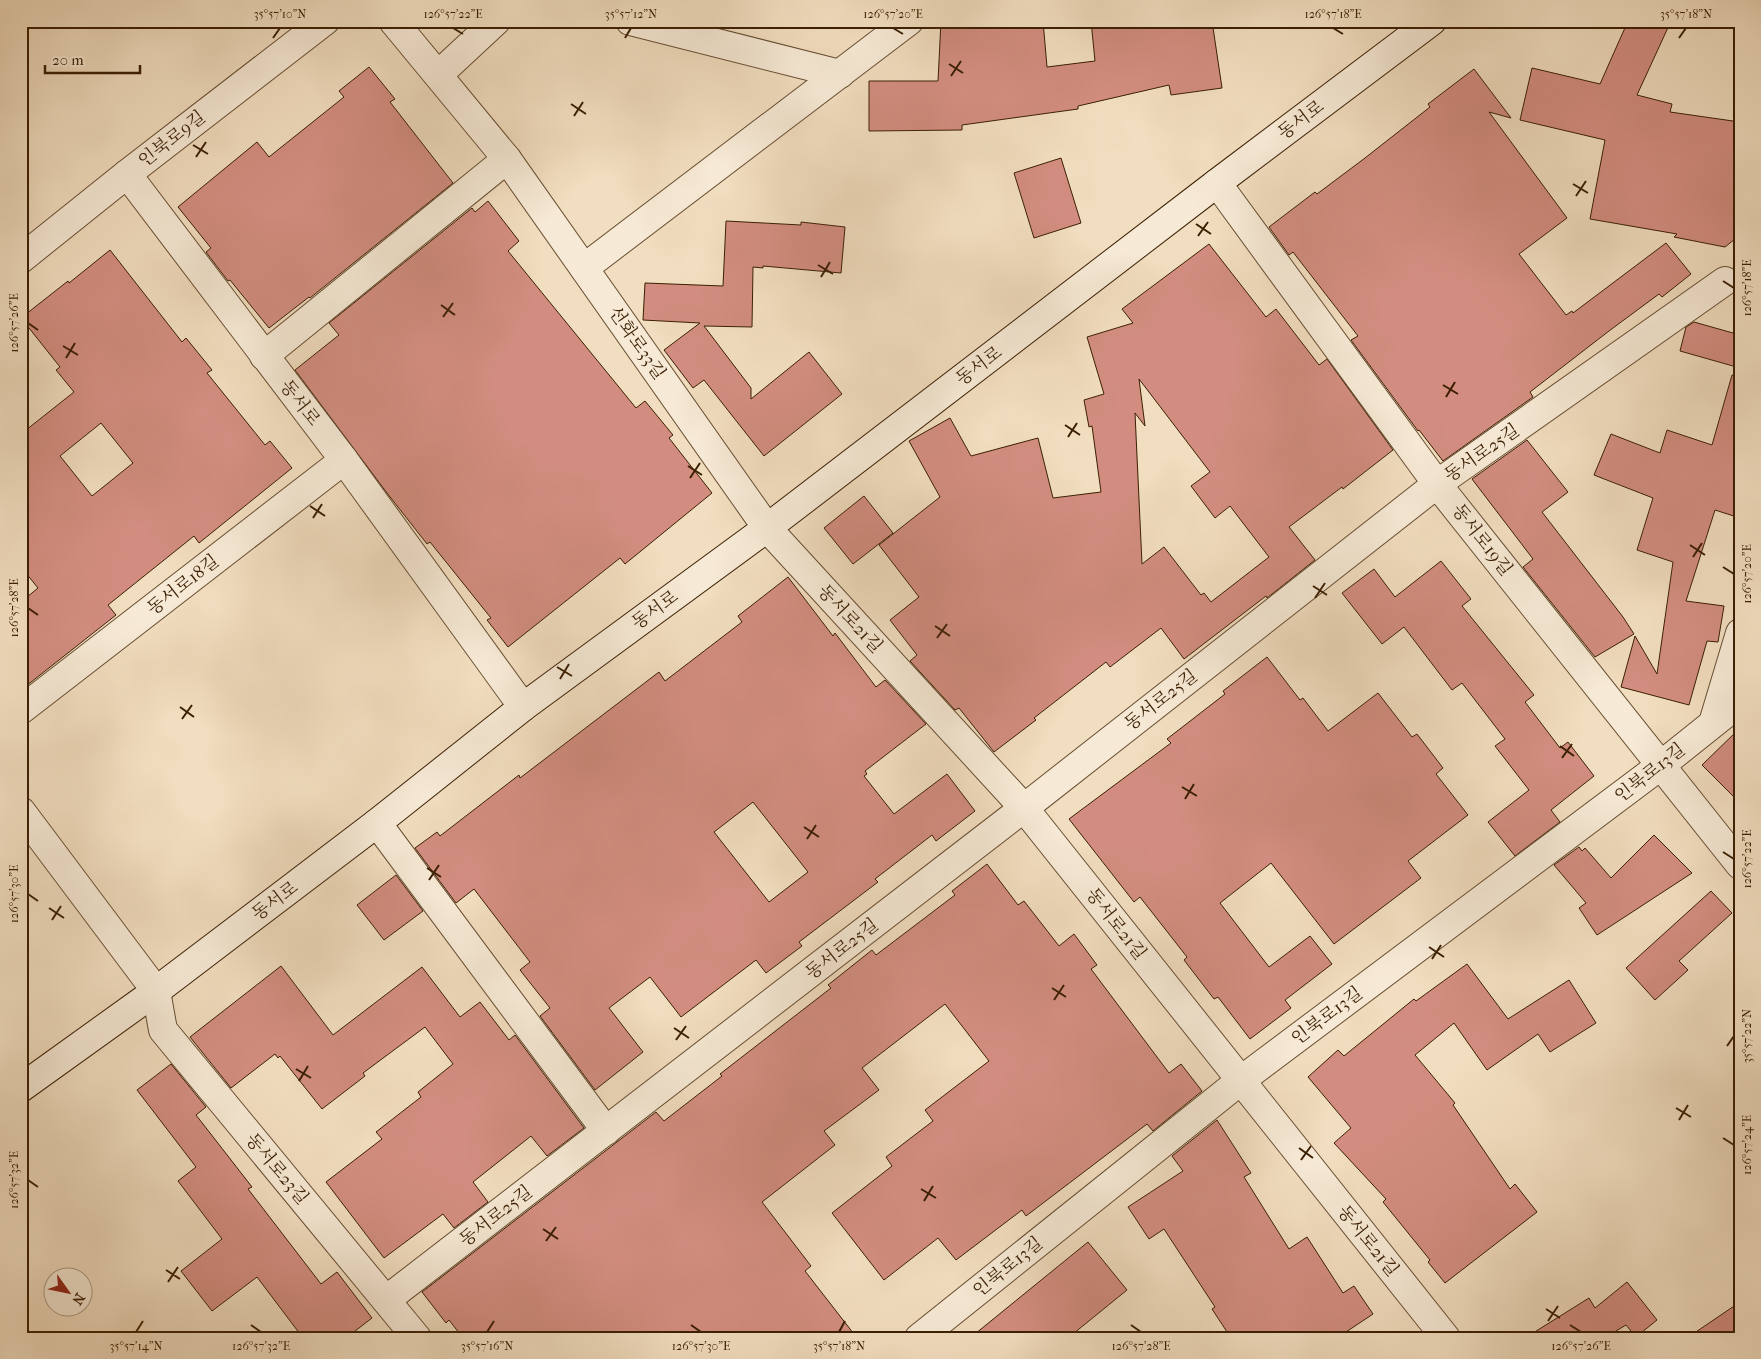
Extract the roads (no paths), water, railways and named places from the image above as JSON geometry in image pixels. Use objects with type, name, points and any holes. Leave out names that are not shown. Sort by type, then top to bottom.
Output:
[{"type":"street","name":"인북로9길","points":[[21,259],[127,174],[325,21]]},
{"type":"street","name":"선화로33길","points":[[393,21],[508,159],[767,528]]},
{"type":"street","points":[[438,75],[496,21]]},
{"type":"street","points":[[630,21],[840,74]]},
{"type":"street","points":[[584,268],[909,21]]},
{"type":"street","name":"동서로","points":[[23,1090],[376,823],[523,707],[767,528],[1217,183],[1432,21]]},
{"type":"street","points":[[264,356],[508,159]]},
{"type":"street","name":"동서로","points":[[127,174],[344,460],[523,707]]},
{"type":"street","name":"동서로19길","points":[[1217,183],[1437,484],[1740,865]]},
{"type":"street","name":"동서로25길","points":[[386,1300],[1024,808],[1437,484],[1725,281]]},
{"type":"street","name":"동서로18길","points":[[21,710],[344,460]]},
{"type":"street","name":"동서로21길","points":[[767,528],[1024,808],[1446,1338]]},
{"type":"street","points":[[1713,724],[1740,632]]},
{"type":"street","name":"인북로13길","points":[[919,1338],[1240,1081],[1660,766],[1740,702]]},
{"type":"street","points":[[21,811],[156,991]]},
{"type":"street","points":[[376,823],[606,1131]]},
{"type":"street","name":"동서로23길","points":[[156,991],[163,1030],[418,1338]]}]
